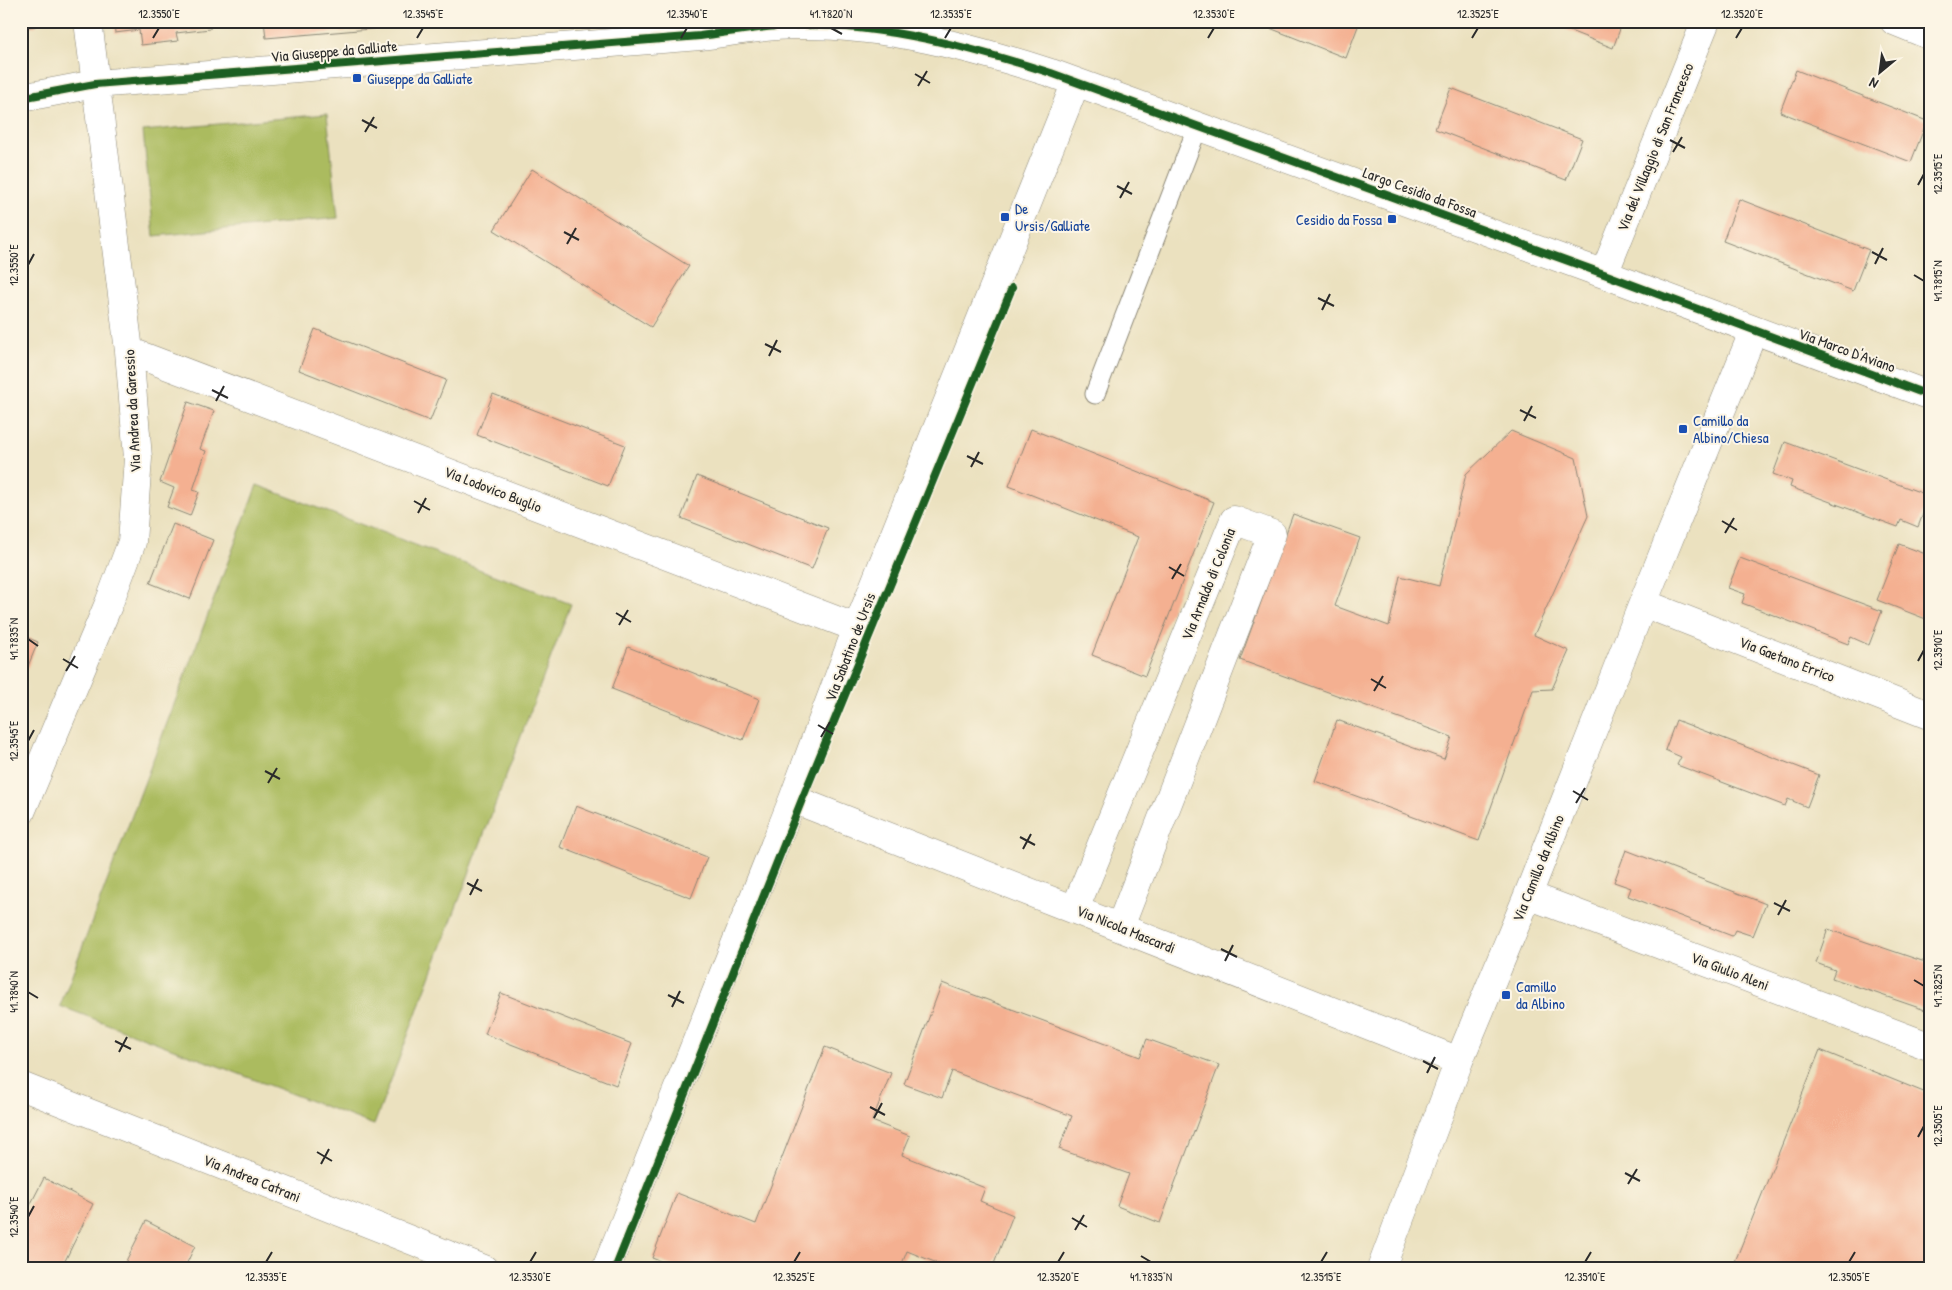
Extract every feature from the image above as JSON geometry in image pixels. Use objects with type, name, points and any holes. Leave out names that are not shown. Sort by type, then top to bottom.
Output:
[{"type":"street","name":"Via Andrea da Garessio","points":[[21,812],[30,762],[109,603],[132,542],[138,458],[129,351],[88,21]]},
{"type":"street","name":"Via del Villaggio di San Francesco","points":[[1604,274],[1706,21]]},
{"type":"street","points":[[1894,21],[1931,36]]},
{"type":"street","name":"Via Giuseppe da Galliate","points":[[21,98],[95,84],[690,37],[795,23],[847,26],[921,37],[1024,64],[1076,82]]},
{"type":"street","name":"Largo Cesidio da Fossa","points":[[1076,82],[1754,330]]},
{"type":"street","name":"Via Sabatino de Ursis","points":[[606,1269],[793,799],[857,628],[1076,82]]},
{"type":"street","name":"Via Marco D'Aviano","points":[[1754,330],[1931,396]]},
{"type":"street","name":"Via Camillo da Albino","points":[[1381,1269],[1458,1060],[1528,895],[1643,603],[1754,330]]},
{"type":"street","name":"Via Lodovico Buglio","points":[[129,351],[857,628]]},
{"type":"street","name":"Via Arnaldo di Colonia","points":[[1075,909],[1234,520],[1272,534],[1120,927]]},
{"type":"street","name":"Via Gaetano Errico","points":[[1643,603],[1931,716]]},
{"type":"street","name":"Via Nicola Mascardi","points":[[793,799],[1458,1060]]},
{"type":"street","name":"Via Giulio Aleni","points":[[1528,895],[1931,1047]]},
{"type":"street","name":"Via Andrea Catrani","points":[[21,1086],[484,1269]]},
{"type":"lane","points":[[1095,394],[1198,126]]},
{"type":"green space","points":[[327,114],[338,218],[154,236],[143,131]]},
{"type":"green space","points":[[257,485],[571,604],[374,1125],[60,1006]]},
{"type":"building","points":[[21,21],[35,21],[36,26],[21,28]]},
{"type":"building","points":[[114,21],[211,21],[210,29],[176,33],[178,41],[141,45],[139,30],[115,33]]},
{"type":"building","points":[[264,21],[416,21],[416,25],[266,38]]},
{"type":"building","points":[[1252,21],[1360,21],[1346,58]]},
{"type":"building","points":[[1545,21],[1623,21],[1613,48]]},
{"type":"building","points":[[1796,70],[1927,121],[1911,162],[1780,112]]},
{"type":"building","points":[[1451,88],[1582,139],[1566,180],[1435,129]]},
{"type":"building","points":[[532,169],[689,266],[651,327],[494,230]]},
{"type":"building","points":[[1739,199],[1869,250],[1853,291],[1723,241]]},
{"type":"building","points":[[315,329],[446,380],[430,421],[299,370]]},
{"type":"building","points":[[493,394],[625,445],[608,486],[477,435]]},
{"type":"building","points":[[188,402],[214,411],[200,449],[206,451],[193,490],[199,492],[190,516],[167,507],[174,488],[160,482]]},
{"type":"building","points":[[1031,429],[1214,502],[1145,676],[1092,655],[1138,537],[1009,486]]},
{"type":"building","points":[[1511,431],[1576,458],[1588,516],[1534,635],[1569,651],[1552,689],[1533,690],[1479,841],[1315,781],[1337,720],[1444,759],[1452,737],[1240,660],[1293,514],[1360,538],[1335,606],[1389,626],[1400,576],[1439,586],[1466,474]]},
{"type":"building","points":[[1785,442],[1930,496],[1918,527],[1901,520],[1898,527],[1790,487],[1792,481],[1773,474]]},
{"type":"building","points":[[697,476],[828,528],[812,569],[681,518]]},
{"type":"building","points":[[173,524],[213,540],[190,599],[150,583]]},
{"type":"building","points":[[1899,544],[1931,556],[1931,621],[1877,600]]},
{"type":"building","points":[[1740,558],[1882,611],[1869,645],[1851,637],[1848,644],[1742,603],[1745,594],[1728,588]]},
{"type":"building","points":[[21,635],[38,642],[21,683]]},
{"type":"building","points":[[628,647],[759,699],[743,740],[612,689]]},
{"type":"building","points":[[1676,720],[1819,775],[1807,807],[1788,799],[1785,806],[1677,765],[1681,757],[1665,750]]},
{"type":"building","points":[[576,806],[707,857],[691,898],[560,847]]},
{"type":"building","points":[[1626,850],[1766,904],[1753,936],[1735,930],[1732,936],[1628,896],[1631,888],[1614,882]]},
{"type":"building","points":[[1828,929],[1931,964],[1931,1012],[1832,978],[1835,970],[1816,963]]},
{"type":"building","points":[[942,983],[1140,1057],[1147,1039],[1219,1065],[1160,1223],[1117,1206],[1129,1174],[1059,1149],[1072,1116],[952,1071],[942,1098],[904,1084]]},
{"type":"building","points":[[501,993],[632,1044],[616,1085],[485,1034]]},
{"type":"building","points":[[825,1047],[891,1073],[872,1121],[910,1136],[902,1155],[985,1188],[980,1201],[1013,1215],[992,1269],[952,1269],[907,1251],[900,1269],[680,1269],[652,1258],[677,1193],[756,1224]]},
{"type":"building","points":[[1820,1050],[1931,1095],[1931,1269],[1732,1269]]},
{"type":"building","points":[[44,1178],[93,1204],[61,1269],[21,1269],[21,1223]]},
{"type":"building","points":[[146,1221],[195,1246],[184,1269],[122,1269]]},
{"type":"building","points":[[1654,1261],[1674,1269],[1651,1269]]},
{"type":"cycle path","points":[[21,98],[95,84],[700,36],[774,26],[798,25],[863,28],[958,46],[1051,73],[1604,274],[1931,396]]},
{"type":"cycle path","points":[[615,1269],[801,802],[1012,288]]},
{"type":"place","name":"Giuseppe da Galliate","points":[[357,78]]},
{"type":"place","name":"De Ursis/Galliate","points":[[1005,217]]},
{"type":"place","name":"Cesidio da Fossa","points":[[1392,219]]},
{"type":"place","name":"Camillo da Albino/Chiesa","points":[[1683,429]]},
{"type":"place","name":"Camillo da Albino","points":[[1506,995]]}]
